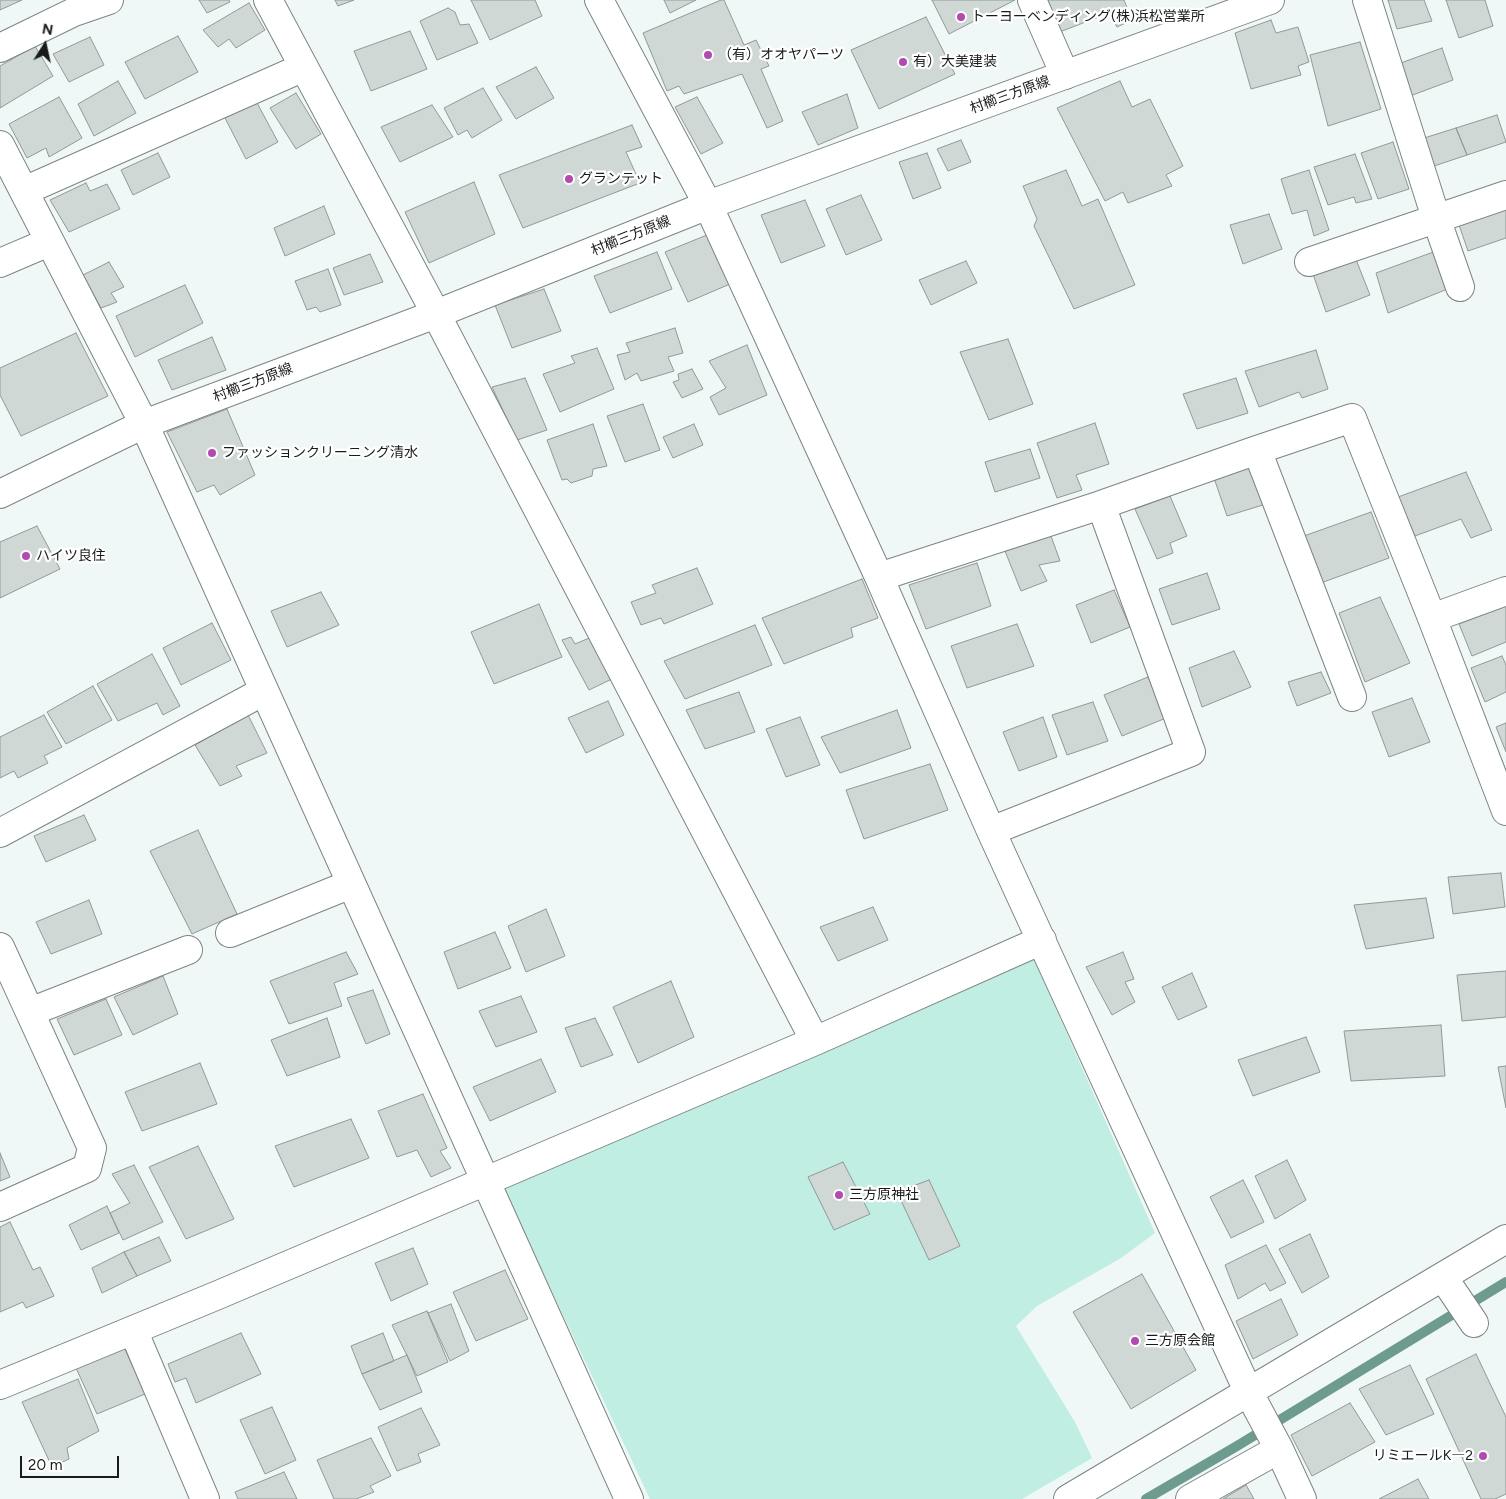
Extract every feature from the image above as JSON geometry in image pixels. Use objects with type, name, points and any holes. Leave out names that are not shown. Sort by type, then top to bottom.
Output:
[{"type":"street","points":[[0,48],[74,12],[109,0]]},
{"type":"street","points":[[268,0],[436,314],[814,1041]]},
{"type":"street","points":[[599,0],[708,205],[879,577],[991,831],[1248,1391],[1279,1449],[1302,1499]]},
{"type":"street","points":[[1032,0],[1065,75]]},
{"type":"street","name":"村櫛三方原線","points":[[0,494],[144,424],[436,314],[708,205],[1270,0]]},
{"type":"street","points":[[1367,0],[1436,218],[1460,287]]},
{"type":"street","points":[[24,191],[304,67]]},
{"type":"street","points":[[0,145],[144,424],[628,1499]]},
{"type":"street","points":[[1309,262],[1506,195]]},
{"type":"street","points":[[0,263],[49,242]]},
{"type":"street","points":[[879,577],[1101,505],[1352,418],[1432,618],[1506,811]]},
{"type":"street","points":[[1257,450],[1352,697]]},
{"type":"street","points":[[991,831],[1191,752],[1101,505]]},
{"type":"street","points":[[1432,618],[1506,591]]},
{"type":"street","points":[[0,834],[264,691]]},
{"type":"street","points":[[230,933],[351,884]]},
{"type":"street","points":[[0,1385],[227,1291],[814,1041],[1042,940]]},
{"type":"street","points":[[0,947],[92,1148],[86,1168],[0,1207]]},
{"type":"street","points":[[30,1012],[188,950]]},
{"type":"street","points":[[1068,1499],[1506,1239]]},
{"type":"street","points":[[1443,1277],[1474,1323]]},
{"type":"street","points":[[133,1330],[205,1499]]},
{"type":"street","points":[[1190,1499],[1279,1449]]},
{"type":"green space","points":[[1033,957],[1155,1233],[1121,1258],[1037,1306],[1016,1326],[1075,1422],[1092,1458],[1022,1499],[650,1499],[502,1186]]},
{"type":"building","points":[[0,0],[22,0],[0,10]]},
{"type":"building","points":[[199,0],[229,0],[230,2],[207,13]]},
{"type":"building","points":[[335,0],[354,0],[338,6]]},
{"type":"building","points":[[471,0],[535,0],[542,16],[490,40]]},
{"type":"building","points":[[664,0],[696,0],[670,13]]},
{"type":"building","name":"（有）オオヤパーツ","points":[[724,0],[744,45],[756,40],[769,66],[761,69],[783,121],[767,128],[742,74],[684,94],[679,86],[667,91],[643,33]]},
{"type":"building","name":"トーヨーベンディング(株)浜松営業所","points":[[932,0],[1015,0],[949,34]]},
{"type":"building","points":[[1043,0],[1124,0],[1132,20],[1117,27],[1109,13],[1057,33]]},
{"type":"building","points":[[1388,0],[1424,0],[1432,21],[1397,29]]},
{"type":"building","points":[[1446,0],[1485,0],[1493,26],[1459,38]]},
{"type":"building","points":[[249,3],[265,30],[236,48],[229,39],[218,47],[203,30]]},
{"type":"building","points":[[448,8],[455,12],[460,25],[469,24],[478,43],[437,60],[420,21]]},
{"type":"building","name":"有）大美建装","points":[[926,17],[955,74],[879,109],[851,50]]},
{"type":"building","points":[[1271,20],[1276,33],[1298,27],[1309,62],[1298,66],[1301,75],[1251,89],[1235,33]]},
{"type":"building","points":[[410,31],[427,69],[371,91],[354,51]]},
{"type":"building","points":[[178,36],[198,72],[145,99],[125,62]]},
{"type":"building","points":[[90,37],[104,65],[69,82],[53,54]]},
{"type":"building","points":[[1360,42],[1381,109],[1328,126],[1310,55]]},
{"type":"building","points":[[35,46],[53,76],[0,108],[0,66]]},
{"type":"building","points":[[1442,48],[1453,80],[1410,96],[1398,64]]},
{"type":"building","points":[[536,67],[554,98],[516,119],[496,87]]},
{"type":"building","points":[[118,81],[136,113],[94,136],[78,104]]},
{"type":"building","points":[[1120,81],[1132,107],[1150,99],[1183,166],[1166,175],[1172,186],[1128,203],[1123,192],[1105,201],[1057,108]]},
{"type":"building","points":[[483,88],[502,120],[472,138],[467,130],[458,135],[444,108]]},
{"type":"building","points":[[296,93],[321,134],[296,149],[270,108]]},
{"type":"building","points":[[847,94],[858,128],[818,145],[802,112]]},
{"type":"building","points":[[59,97],[82,138],[49,157],[46,148],[27,158],[9,124]]},
{"type":"building","points":[[697,97],[723,143],[701,154],[675,107]]},
{"type":"building","points":[[256,101],[278,142],[246,159],[225,118]]},
{"type":"building","points":[[432,105],[453,137],[400,162],[381,127]]},
{"type":"building","points":[[1497,115],[1506,142],[1467,155],[1456,128]]},
{"type":"building","name":"グランテット","points":[[632,125],[642,147],[626,152],[640,183],[523,228],[499,175]]},
{"type":"building","points":[[1456,128],[1467,155],[1431,167],[1421,139]]},
{"type":"building","points":[[961,140],[971,162],[948,171],[937,149]]},
{"type":"building","points":[[1393,142],[1409,189],[1378,199],[1361,153]]},
{"type":"building","points":[[158,153],[170,177],[133,195],[121,170]]},
{"type":"building","points":[[927,153],[941,188],[913,199],[899,162]]},
{"type":"building","points":[[1355,154],[1372,199],[1356,203],[1354,197],[1328,205],[1314,167]]},
{"type":"building","points":[[1066,170],[1082,206],[1098,199],[1135,285],[1074,309],[1034,226],[1037,219],[1023,186]]},
{"type":"building","points":[[1309,170],[1329,230],[1314,236],[1307,210],[1292,214],[1281,179]]},
{"type":"building","points":[[474,182],[495,234],[429,263],[405,212]]},
{"type":"building","points":[[86,183],[90,191],[107,184],[120,209],[69,232],[50,200]]},
{"type":"building","points":[[861,195],[882,240],[846,255],[826,209]]},
{"type":"building","points":[[805,200],[825,246],[781,263],[761,215]]},
{"type":"building","points":[[1506,205],[1506,238],[1468,251],[1458,222]]},
{"type":"building","points":[[324,206],[335,234],[285,256],[274,228]]},
{"type":"building","points":[[1269,214],[1282,249],[1243,264],[1230,225]]},
{"type":"building","points":[[707,235],[730,284],[688,302],[665,252]]},
{"type":"building","points":[[1436,251],[1450,288],[1388,313],[1376,273]]},
{"type":"building","points":[[657,252],[672,289],[610,313],[594,276]]},
{"type":"building","points":[[370,254],[383,282],[344,295],[333,268]]},
{"type":"building","points":[[1355,257],[1370,295],[1326,312],[1313,274]]},
{"type":"building","points":[[966,261],[977,283],[931,305],[919,280]]},
{"type":"building","points":[[109,262],[124,287],[111,293],[117,302],[101,308],[83,275]]},
{"type":"building","points":[[328,269],[341,305],[320,312],[316,307],[307,310],[295,281]]},
{"type":"building","points":[[185,285],[203,323],[135,357],[116,316]]},
{"type":"building","points":[[544,289],[561,331],[512,348],[495,305]]},
{"type":"building","points":[[675,328],[683,353],[668,357],[674,371],[641,381],[637,373],[625,380],[617,355],[630,352],[626,343]]},
{"type":"building","points":[[76,333],[108,396],[21,436],[0,395],[0,368]]},
{"type":"building","points":[[212,337],[226,370],[172,390],[158,360]]},
{"type":"building","points":[[1008,339],[1033,404],[989,420],[960,352]]},
{"type":"building","points":[[747,345],[767,395],[719,415],[710,397],[726,388],[709,361]]},
{"type":"building","points":[[597,348],[614,389],[560,412],[543,374],[575,363],[571,356]]},
{"type":"building","points":[[1316,350],[1328,389],[1302,398],[1299,392],[1259,407],[1245,371]]},
{"type":"building","points":[[692,369],[703,389],[682,398],[673,382],[679,380],[678,374]]},
{"type":"building","points":[[525,378],[547,430],[517,440],[492,387]]},
{"type":"building","points":[[1236,378],[1248,413],[1197,429],[1183,394]]},
{"type":"building","points":[[643,404],[660,450],[625,462],[607,416]]},
{"type":"building","name":"ファッションクリーニング清水","points":[[227,409],[255,475],[220,495],[214,485],[197,492],[167,432]]},
{"type":"building","points":[[1095,423],[1109,464],[1076,475],[1082,490],[1057,498],[1037,443]]},
{"type":"building","points":[[593,424],[607,466],[593,469],[592,476],[571,483],[567,479],[562,480],[547,440]]},
{"type":"building","points":[[694,424],[703,445],[673,458],[663,437]]},
{"type":"building","points":[[1030,449],[1040,478],[995,492],[985,462]]},
{"type":"building","points":[[1250,467],[1263,505],[1227,516],[1214,478]]},
{"type":"building","points":[[1466,472],[1492,530],[1471,538],[1461,519],[1415,536],[1398,497]]},
{"type":"building","points":[[1170,496],[1187,536],[1170,543],[1173,553],[1157,559],[1135,509]]},
{"type":"building","points":[[1371,512],[1389,558],[1321,583],[1304,536]]},
{"type":"building","name":"ハイツ良住","points":[[37,526],[60,569],[0,598],[0,542]]},
{"type":"building","points":[[1051,536],[1060,561],[1039,565],[1047,581],[1021,591],[1005,551]]},
{"type":"building","points":[[977,563],[991,606],[926,629],[909,585]]},
{"type":"building","points":[[697,568],[713,604],[664,624],[661,618],[641,625],[631,602],[656,593],[652,585]]},
{"type":"building","points":[[1207,573],[1220,609],[1172,625],[1159,589]]},
{"type":"building","points":[[862,579],[878,618],[851,628],[853,637],[784,664],[762,618]]},
{"type":"building","points":[[1114,590],[1130,627],[1091,643],[1076,605]]},
{"type":"building","points":[[321,592],[339,625],[287,647],[271,611]]},
{"type":"building","points":[[1380,597],[1410,663],[1365,682],[1339,613]]},
{"type":"building","points":[[539,604],[562,657],[494,684],[471,632]]},
{"type":"building","points":[[1506,606],[1506,642],[1472,656],[1459,624]]},
{"type":"building","points":[[212,623],[231,660],[181,685],[163,648]]},
{"type":"building","points":[[1017,624],[1034,666],[967,688],[951,646]]},
{"type":"building","points":[[755,625],[772,665],[685,699],[664,661]]},
{"type":"building","points":[[594,636],[616,677],[589,690],[562,640],[571,637],[575,644]]},
{"type":"building","points":[[1234,651],[1251,687],[1202,707],[1189,668]]},
{"type":"building","points":[[152,654],[180,706],[163,715],[157,703],[118,721],[97,684]]},
{"type":"building","points":[[1502,656],[1506,665],[1506,692],[1485,702],[1471,668]]},
{"type":"building","points":[[1321,672],[1331,693],[1297,706],[1288,682]]},
{"type":"building","points":[[1148,677],[1166,718],[1122,736],[1104,695]]},
{"type":"building","points":[[93,686],[112,720],[66,744],[47,712]]},
{"type":"building","points":[[739,692],[755,732],[705,749],[686,710]]},
{"type":"building","points":[[1412,698],[1430,742],[1389,757],[1372,712]]},
{"type":"building","points":[[608,701],[624,735],[586,753],[568,718]]},
{"type":"building","points":[[1093,702],[1108,741],[1067,755],[1052,715]]},
{"type":"building","points":[[897,710],[911,748],[840,773],[821,737]]},
{"type":"building","points":[[44,715],[62,747],[44,756],[48,763],[18,778],[14,771],[0,778],[0,737]]},
{"type":"building","points":[[248,715],[267,753],[236,766],[242,776],[220,786],[195,745]]},
{"type":"building","points":[[800,717],[820,765],[786,777],[766,729]]},
{"type":"building","points":[[1043,717],[1057,757],[1019,771],[1003,732]]},
{"type":"building","points":[[1506,723],[1506,752],[1496,727]]},
{"type":"building","points":[[930,764],[948,810],[864,839],[846,790]]},
{"type":"building","points":[[84,815],[96,840],[46,862],[34,836]]},
{"type":"building","points":[[198,830],[237,914],[192,934],[150,851]]},
{"type":"building","points":[[1501,873],[1505,907],[1453,914],[1448,877]]},
{"type":"building","points":[[1426,898],[1434,938],[1366,949],[1354,905]]},
{"type":"building","points":[[89,900],[102,934],[51,954],[36,922]]},
{"type":"building","points":[[873,907],[888,940],[838,961],[820,927]]},
{"type":"building","points":[[546,909],[565,956],[526,972],[508,926]]},
{"type":"building","points":[[495,932],[511,968],[458,989],[444,952]]},
{"type":"building","points":[[346,952],[358,974],[334,983],[342,1006],[289,1024],[270,981]]},
{"type":"building","points":[[1123,952],[1134,979],[1125,982],[1135,1002],[1112,1015],[1086,967]]},
{"type":"building","points":[[1506,971],[1506,1017],[1462,1021],[1457,975]]},
{"type":"building","points":[[1192,973],[1207,1007],[1178,1020],[1162,987]]},
{"type":"building","points":[[163,976],[178,1014],[133,1035],[114,997]]},
{"type":"building","points":[[671,981],[694,1037],[638,1063],[613,1007]]},
{"type":"building","points":[[373,990],[390,1034],[366,1044],[347,998]]},
{"type":"building","points":[[521,996],[537,1032],[496,1047],[479,1011]]},
{"type":"building","points":[[106,999],[122,1035],[74,1055],[57,1019]]},
{"type":"building","points":[[327,1018],[340,1057],[287,1076],[271,1040]]},
{"type":"building","points":[[595,1018],[613,1055],[581,1067],[565,1028]]},
{"type":"building","points":[[1441,1025],[1445,1076],[1351,1081],[1344,1031]]},
{"type":"building","points":[[1306,1037],[1320,1072],[1253,1096],[1238,1060]]},
{"type":"building","points":[[541,1059],[556,1092],[490,1121],[473,1087]]},
{"type":"building","points":[[200,1063],[217,1104],[142,1131],[125,1092]]},
{"type":"building","points":[[1506,1066],[1506,1108],[1498,1067]]},
{"type":"building","points":[[423,1094],[447,1148],[440,1151],[451,1168],[431,1177],[417,1150],[397,1157],[378,1111]]},
{"type":"building","points":[[351,1119],[369,1158],[294,1187],[275,1146]]},
{"type":"building","points":[[198,1146],[234,1219],[186,1239],[149,1167]]},
{"type":"building","points":[[0,1153],[10,1177],[0,1181]]},
{"type":"building","points":[[1287,1160],[1306,1200],[1275,1219],[1255,1176]]},
{"type":"building","name":"三方原神社","points":[[843,1162],[870,1214],[834,1230],[808,1177]]},
{"type":"building","points":[[134,1165],[163,1222],[123,1240],[110,1213],[130,1203],[112,1174]]},
{"type":"building","points":[[929,1180],[960,1246],[929,1260],[897,1192]]},
{"type":"building","points":[[1243,1180],[1264,1222],[1231,1238],[1210,1197]]},
{"type":"building","points":[[107,1206],[119,1233],[81,1250],[69,1225]]},
{"type":"building","points":[[10,1222],[33,1270],[40,1267],[54,1296],[26,1308],[23,1302],[0,1312],[0,1227]]},
{"type":"building","points":[[1310,1234],[1329,1277],[1302,1293],[1279,1249]]},
{"type":"building","points":[[159,1237],[171,1261],[137,1276],[124,1252]]},
{"type":"building","points":[[1266,1245],[1286,1283],[1270,1291],[1265,1283],[1238,1299],[1225,1265]]},
{"type":"building","points":[[413,1248],[428,1284],[391,1301],[375,1263]]},
{"type":"building","points":[[124,1252],[137,1276],[102,1293],[92,1268]]},
{"type":"building","points":[[505,1270],[528,1319],[476,1341],[453,1292]]},
{"type":"building","name":"三方原会館","points":[[1142,1274],[1196,1370],[1131,1409],[1073,1312]]},
{"type":"building","points":[[1281,1299],[1298,1335],[1253,1359],[1236,1321]]},
{"type":"building","points":[[451,1304],[469,1351],[450,1361],[428,1313]]},
{"type":"building","points":[[427,1311],[448,1362],[417,1376],[392,1325]]},
{"type":"building","points":[[241,1333],[261,1374],[196,1403],[186,1378],[175,1382],[168,1364]]},
{"type":"building","points":[[383,1333],[394,1361],[362,1374],[351,1346]]},
{"type":"building","points":[[124,1347],[145,1394],[97,1414],[76,1368]]},
{"type":"building","name":"リミエールK―2","points":[[1476,1354],[1506,1417],[1506,1494],[1495,1499],[1481,1499],[1426,1379]]},
{"type":"building","points":[[407,1355],[422,1392],[380,1410],[362,1374]]},
{"type":"building","points":[[1410,1365],[1434,1414],[1386,1435],[1359,1389]]},
{"type":"building","points":[[78,1379],[99,1431],[67,1448],[69,1459],[52,1467],[22,1402]]},
{"type":"building","points":[[1350,1403],[1375,1442],[1312,1476],[1291,1435]]},
{"type":"building","points":[[272,1407],[296,1460],[265,1474],[240,1420]]},
{"type":"building","points":[[421,1408],[440,1445],[418,1454],[421,1462],[397,1471],[378,1427]]},
{"type":"building","points":[[371,1438],[391,1476],[370,1486],[374,1492],[356,1499],[334,1499],[317,1460]]},
{"type":"building","points":[[284,1472],[297,1499],[238,1499],[235,1492]]},
{"type":"building","points":[[1418,1479],[1429,1499],[1379,1499]]},
{"type":"building","points":[[1246,1485],[1254,1499],[1223,1499]]},
{"type":"waterway","points":[[1146,1499],[1237,1446],[1506,1282]]},
{"type":"place","name":"トーヨーベンディング(株)浜松営業所","points":[[961,17]]},
{"type":"place","name":"（有）オオヤパーツ","points":[[708,55]]},
{"type":"place","name":"有）大美建装","points":[[903,62]]},
{"type":"place","name":"グランテット","points":[[569,179]]},
{"type":"place","name":"ファッションクリーニング清水","points":[[212,453]]},
{"type":"place","name":"ハイツ良住","points":[[26,556]]},
{"type":"place","name":"三方原神社","points":[[839,1195]]},
{"type":"place","name":"三方原会館","points":[[1135,1341]]},
{"type":"place","name":"リミエールK―2","points":[[1483,1456]]}]
